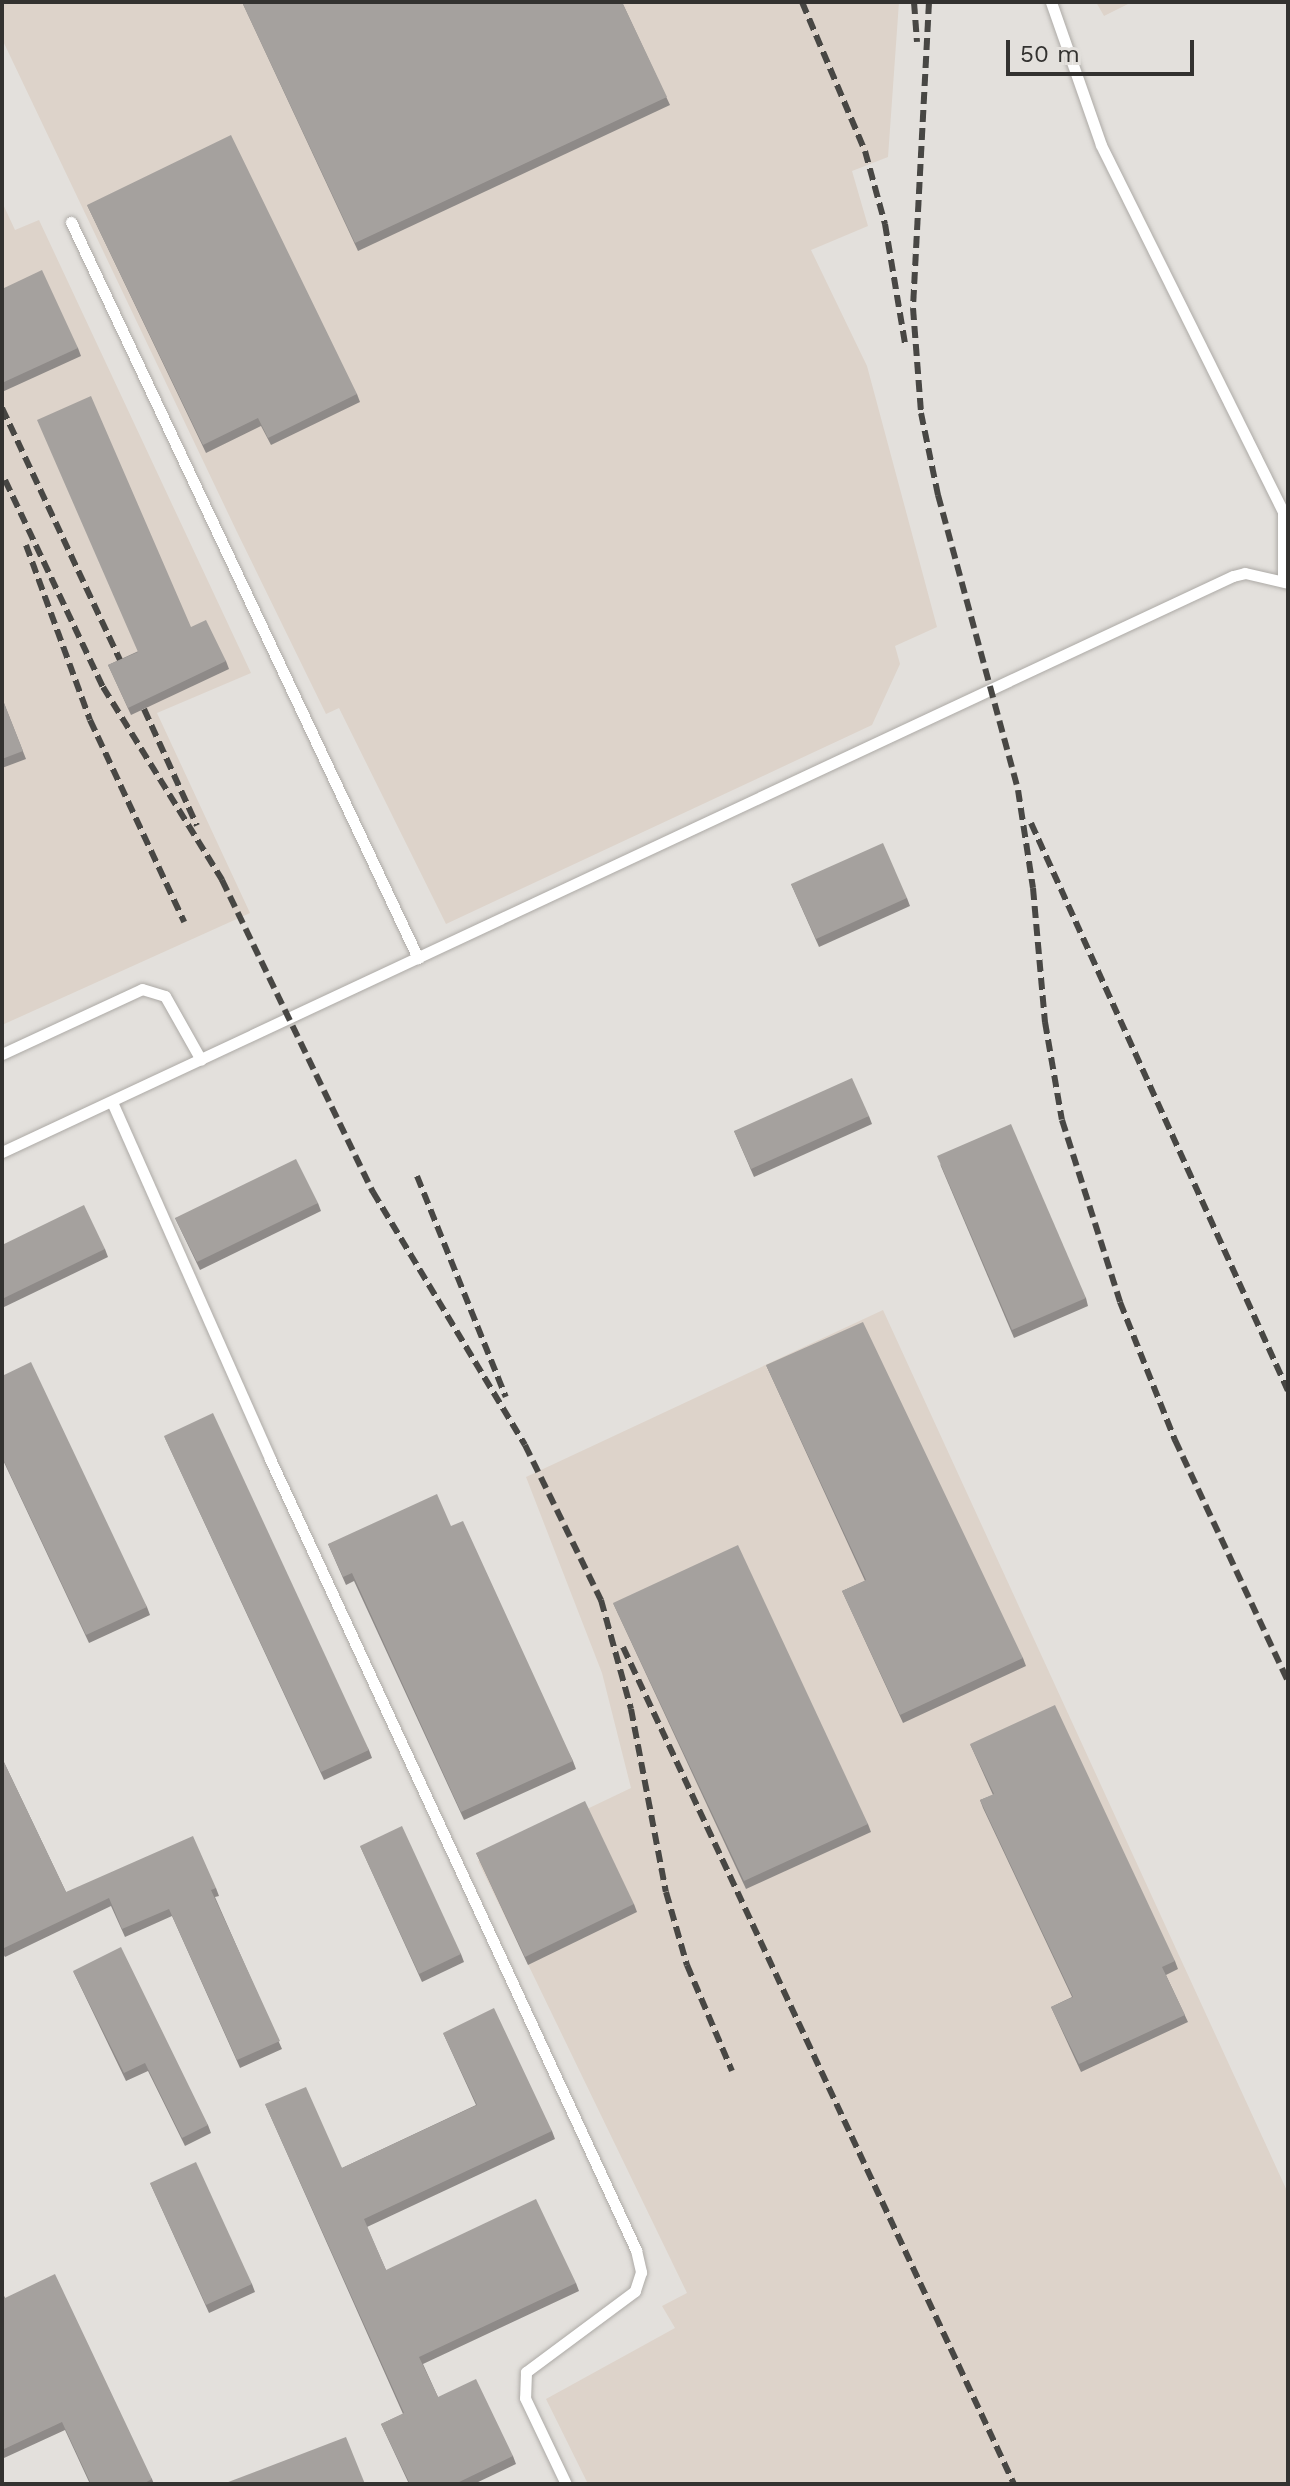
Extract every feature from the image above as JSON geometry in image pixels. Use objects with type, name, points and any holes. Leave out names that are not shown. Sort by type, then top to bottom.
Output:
[{"type":"lane","points":[[2,1152],[1233,576],[1286,582],[1283,511],[1101,145],[1051,2]]},
{"type":"lane","points":[[71,222],[418,958]]},
{"type":"lane","points":[[2,1054],[142,989],[165,996],[201,1060]]},
{"type":"lane","points":[[112,1102],[270,1459],[636,2250],[641,2272],[635,2291],[526,2372],[525,2398],[566,2484]]},
{"type":"shaded area","points":[[2,2],[899,2],[888,157],[852,171],[868,226],[811,250],[867,366],[937,627],[895,646],[900,664],[872,725],[446,924],[339,708],[326,714],[237,532],[2,39]]},
{"type":"shaded area","points":[[1096,2],[1132,2],[1104,16]]},
{"type":"shaded area","points":[[2,202],[15,230],[39,220],[251,673],[157,713],[250,913],[2,1025]]},
{"type":"shaded area","points":[[883,1310],[1288,2193],[1288,2484],[588,2484],[546,2399],[675,2328],[662,2306],[687,2293],[478,1861],[631,1788],[602,1673],[526,1477]]},
{"type":"building","points":[[242,2],[622,2],[667,97],[355,243]]},
{"type":"building","points":[[231,135],[357,394],[268,438],[258,418],[203,445],[87,205]]},
{"type":"building","points":[[42,270],[78,348],[2,383],[2,289]]},
{"type":"building","points":[[91,396],[191,627],[206,620],[226,661],[128,708],[108,665],[138,652],[37,420]]},
{"type":"building","points":[[2,698],[23,751],[2,759]]},
{"type":"building","points":[[883,843],[907,898],[816,939],[791,884]]},
{"type":"building","points":[[852,1078],[869,1116],[751,1169],[734,1131]]},
{"type":"building","points":[[1011,1124],[1086,1298],[1012,1330],[937,1156]]},
{"type":"building","points":[[296,1159],[318,1203],[197,1262],[175,1218]]},
{"type":"building","points":[[84,1205],[105,1249],[2,1299],[2,1245]]},
{"type":"building","points":[[863,1322],[1023,1658],[900,1715],[842,1591],[866,1580],[766,1365]]},
{"type":"building","points":[[31,1362],[147,1607],[86,1635],[2,1457],[2,1376]]},
{"type":"building","points":[[213,1413],[369,1750],[321,1772],[164,1436]]},
{"type":"building","points":[[437,1494],[451,1526],[463,1521],[573,1761],[461,1812],[352,1573],[343,1577],[328,1544]]},
{"type":"building","points":[[738,1545],[868,1824],[744,1881],[613,1603]]},
{"type":"building","points":[[1055,1705],[1175,1961],[1162,1967],[1185,2015],[1079,2064],[1051,2007],[1073,1997],[980,1800],[994,1794],[970,1744]]},
{"type":"building","points":[[2,1758],[66,1892],[193,1836],[216,1888],[211,1890],[280,2041],[237,2060],[169,1909],[122,1929],[109,1898],[2,1949]]},
{"type":"building","points":[[585,1801],[634,1904],[525,1957],[476,1853]]},
{"type":"building","points":[[402,1826],[461,1954],[419,1974],[360,1846]]},
{"type":"building","points":[[121,1947],[208,2125],[182,2138],[145,2063],[124,2073],[73,1971]]},
{"type":"building","points":[[494,2008],[552,2131],[364,2219],[386,2270],[536,2199],[576,2283],[419,2357],[438,2397],[476,2379],[513,2456],[455,2484],[410,2484],[381,2424],[404,2413],[265,2104],[306,2087],[342,2168],[477,2105],[443,2033]]},
{"type":"building","points":[[196,2162],[252,2284],[206,2305],[150,2183]]},
{"type":"building","points":[[55,2274],[152,2479],[143,2484],[91,2484],[62,2422],[2,2450],[2,2292],[5,2298]]},
{"type":"building","points":[[346,2437],[365,2484],[223,2484]]},
{"type":"railway","points":[[802,2],[865,151],[885,224],[905,343]]},
{"type":"railway","points":[[914,2],[917,42]]},
{"type":"railway","points":[[929,2],[913,308],[921,413],[938,495],[1018,790],[1033,888],[1045,1022],[1062,1120],[1120,1302],[1175,1440],[1288,1681]]},
{"type":"railway","points":[[2,408],[124,668]]},
{"type":"railway","points":[[5,480],[103,687],[222,880],[373,1192],[525,1445],[601,1600],[631,1709],[666,1892],[687,1965],[732,2071]]},
{"type":"railway","points":[[26,545],[90,720],[184,922]]},
{"type":"railway","points":[[144,709],[197,826]]},
{"type":"railway","points":[[1031,823],[1288,1391]]},
{"type":"railway","points":[[417,1176],[506,1397]]},
{"type":"railway","points":[[623,1647],[1014,2484]]}]
